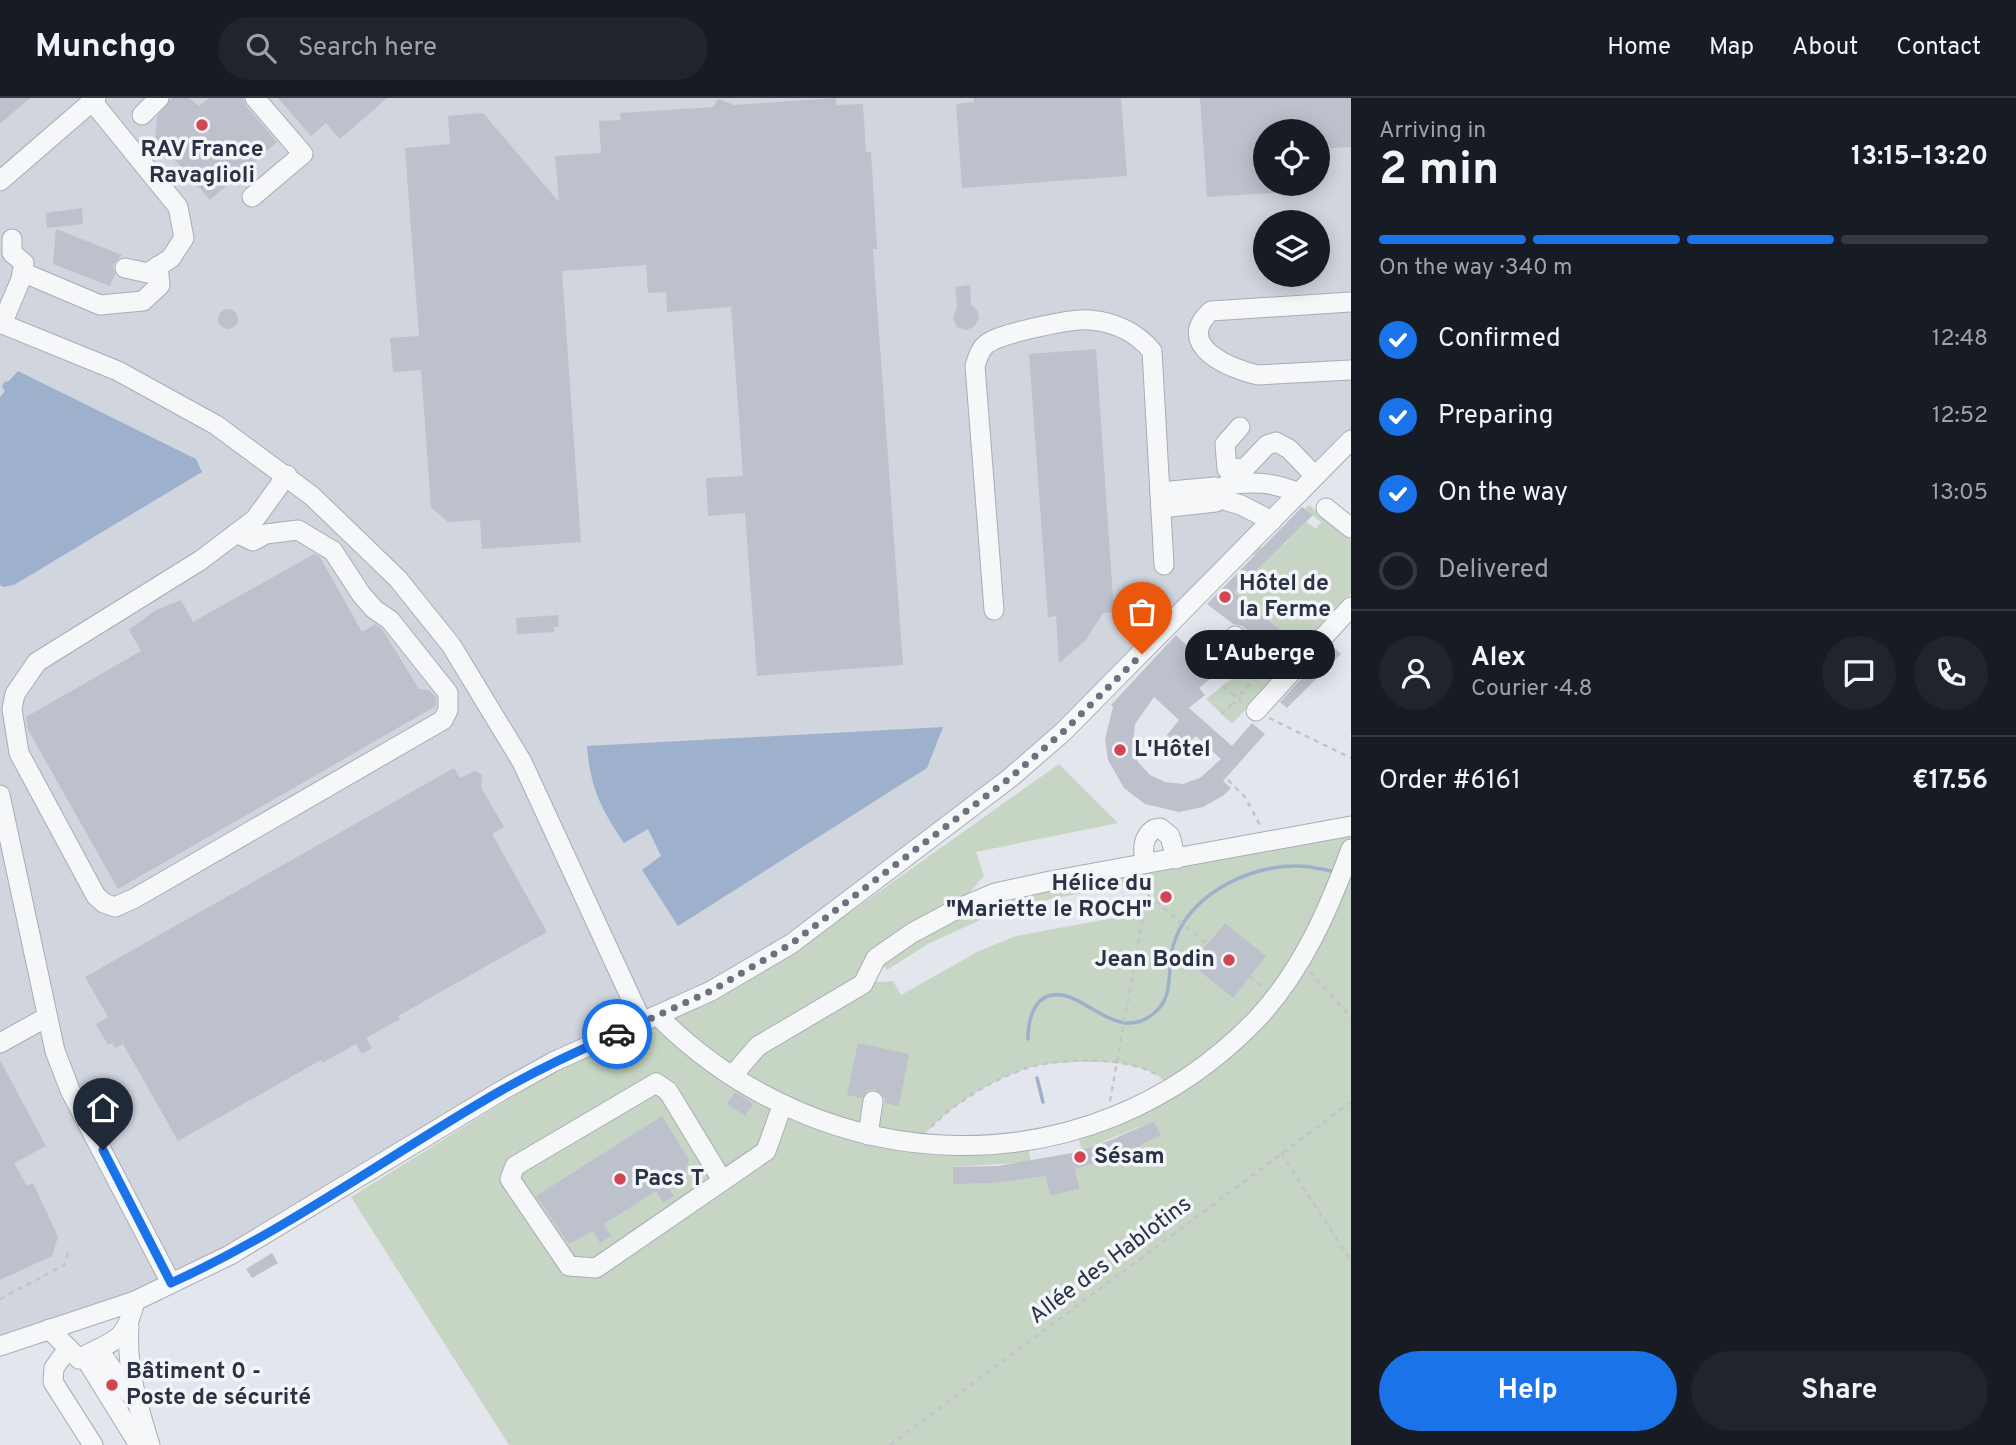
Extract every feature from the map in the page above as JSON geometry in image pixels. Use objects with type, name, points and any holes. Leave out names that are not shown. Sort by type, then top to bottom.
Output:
[{"type":"street","points":[[142,115],[159,98]]},
{"type":"street","points":[[252,197],[303,154],[255,98]]},
{"type":"street","points":[[0,181],[94,100],[178,207],[184,238],[171,258],[148,273],[125,268]]},
{"type":"street","points":[[12,239],[12,253],[24,263],[1,323],[150,387],[216,425],[287,475],[343,523],[427,613],[474,679],[522,762],[650,1019],[782,1106],[830,1125],[868,1135],[917,1144],[972,1147],[1027,1142],[1060,1135],[1109,1119],[1196,1072],[1256,1019],[1300,962],[1332,900],[1351,849]]},
{"type":"street","points":[[22,272],[100,305],[143,301],[160,285],[158,266]]},
{"type":"street","points":[[1351,302],[1211,311],[1202,319],[1199,338],[1201,345],[1215,359],[1258,375],[1351,370]]},
{"type":"street","points":[[994,610],[975,366],[979,353],[989,342],[1060,321],[1090,320],[1126,329],[1141,338],[1152,351],[1164,565]]},
{"type":"street","points":[[1240,427],[1225,444],[1227,468],[1245,468],[1266,445],[1276,442],[1289,449],[1317,475]]},
{"type":"street","points":[[0,1346],[135,1301],[230,1255],[553,1062],[738,977],[791,944],[1010,778],[1094,702],[1351,440]]},
{"type":"street","points":[[236,533],[253,541],[266,534],[298,530],[333,551],[373,609],[390,620],[448,693],[448,710],[443,720],[115,907],[96,896],[19,753],[12,709],[15,694],[37,662],[201,560],[236,533],[255,519],[287,475]]},
{"type":"street","points":[[1161,500],[1221,494],[1258,481],[1280,485],[1299,493]]},
{"type":"street","points":[[1221,494],[1272,521]]},
{"type":"street","points":[[1326,508],[1351,528]]},
{"type":"street","points":[[1256,711],[1351,607]]},
{"type":"street","points":[[1235,636],[1285,678]]},
{"type":"street","points":[[0,795],[55,1051],[71,1090],[171,1283]]},
{"type":"street","points":[[733,1075],[758,1046],[863,984],[876,958],[912,933],[995,893],[1351,826]]},
{"type":"street","points":[[1146,863],[1142,850],[1154,829],[1160,828],[1171,836],[1176,859]]},
{"type":"street","points":[[0,1043],[47,1017]]},
{"type":"street","points":[[722,1180],[668,1091],[656,1083],[515,1166],[510,1179],[569,1266],[596,1268],[765,1151],[782,1106]]},
{"type":"street","points":[[868,1135],[873,1101]]},
{"type":"street","points":[[135,1301],[123,1334],[135,1418],[148,1445]]},
{"type":"street","points":[[49,1329],[130,1394]]},
{"type":"street","points":[[92,1442],[53,1382],[54,1368],[123,1334]]},
{"type":"street","points":[[123,1334],[148,1445]]},
{"type":"street","points":[[82,1353],[138,1445]]},
{"type":"path","points":[[1221,714],[1233,702],[1240,702],[1240,695],[1270,663]]},
{"type":"path","points":[[1223,686],[1233,695],[1240,695]]},
{"type":"path","points":[[1233,695],[1233,702]]},
{"type":"path","points":[[1286,727],[1351,758]]},
{"type":"path","points":[[1228,780],[1252,808],[1266,844]]},
{"type":"path","points":[[1109,1119],[1147,894],[1207,944]]},
{"type":"path","points":[[1300,962],[1351,1017]]},
{"type":"path","points":[[917,1144],[937,1120],[959,1104],[1023,1070],[1063,1063],[1118,1062],[1147,1069],[1172,1087]]},
{"type":"path","name":"Allée des Hablotins","points":[[890,1445],[1351,1102]]},
{"type":"path","points":[[1281,1153],[1351,1261]]},
{"type":"path","points":[[0,1299],[64,1265],[68,1253]]},
{"type":"shaded area","points":[[0,98],[1351,98],[1351,440],[1094,702],[791,944],[553,1062],[230,1255],[0,1346]]},
{"type":"green space","points":[[1309,505],[1351,540],[1351,594],[1290,658],[1280,664],[1252,640],[1260,632],[1274,644],[1283,632],[1234,592],[1261,563],[1252,554],[1260,546],[1269,555],[1282,542],[1285,544],[1304,520],[1316,529],[1321,522],[1305,509]]},
{"type":"green space","points":[[1255,660],[1276,676],[1232,724],[1206,699]]},
{"type":"green space","points":[[1059,764],[1118,823],[976,852],[984,876],[956,908],[1351,826],[1351,1445],[509,1445],[351,1197],[528,1087],[585,1056],[708,1001],[773,967]],"holes":[[[1150,880],[1154,897],[1145,912],[1016,936],[979,951],[901,995],[893,981],[863,983],[877,958],[887,970],[928,944],[1006,908]],[[1075,1062],[1138,1067],[1161,1078],[1172,1087],[1076,1130],[1082,1150],[1154,1121],[1161,1135],[1116,1155],[1075,1167],[1080,1189],[1050,1196],[1044,1174],[953,1183],[953,1167],[1031,1162],[1027,1142],[918,1143],[940,1119],[984,1087],[1036,1066]]]},
{"type":"water","points":[[18,371],[196,459],[202,472],[14,585],[3,587],[0,585],[0,397],[5,391],[2,387],[4,382],[9,381]]},
{"type":"water","points":[[943,727],[927,768],[678,926],[642,870],[661,856],[648,829],[624,843],[598,797],[587,746]]},
{"type":"building","points":[[0,98],[30,98],[0,124]]},
{"type":"building","points":[[172,98],[189,98],[199,106],[209,98],[243,98],[246,106],[277,142],[210,200],[155,137],[157,117]]},
{"type":"building","points":[[278,98],[387,98],[340,139],[326,123],[311,136]]},
{"type":"building","points":[[836,98],[836,105],[863,104],[866,152],[871,152],[877,249],[873,249],[903,665],[757,676],[745,513],[708,516],[706,478],[743,476],[731,307],[667,312],[666,292],[648,293],[646,265],[562,271],[581,542],[482,549],[480,520],[448,522],[431,507],[421,370],[393,372],[390,338],[419,336],[405,148],[450,144],[448,116],[483,113],[559,202],[555,156],[601,153],[599,121],[621,120],[620,113],[713,107],[718,99],[734,105]]},
{"type":"building","points":[[974,98],[1121,98],[1127,176],[962,188],[956,104],[974,102]]},
{"type":"building","points":[[1200,98],[1351,98],[1351,147],[1330,148],[1330,119],[1253,119],[1253,194],[1207,197]]},
{"type":"building","points":[[82,208],[83,224],[47,228],[46,213]]},
{"type":"building","points":[[56,229],[122,255],[113,265],[115,274],[110,286],[53,264]]},
{"type":"building","points":[[970,285],[971,305],[977,310],[979,318],[974,327],[966,330],[957,327],[953,318],[957,307],[955,287]]},
{"type":"building","points":[[224,309],[232,309],[238,319],[232,329],[224,329],[218,323],[218,315]]},
{"type":"building","points":[[1096,349],[1114,612],[1103,613],[1085,641],[1059,663],[1056,616],[1048,617],[1029,354]]},
{"type":"building","points":[[1302,507],[1313,515],[1234,592],[1283,632],[1273,644],[1260,632],[1255,637],[1242,626],[1233,624],[1207,604]]},
{"type":"building","points":[[314,554],[320,557],[362,632],[375,624],[382,629],[419,689],[429,690],[436,697],[436,706],[118,889],[28,730],[26,717],[141,651],[129,630],[156,610],[181,600],[193,622]]},
{"type":"building","points":[[558,615],[559,627],[554,627],[554,632],[517,634],[516,618]]},
{"type":"building","points":[[1176,635],[1201,660],[1219,647],[1231,662],[1199,688],[1205,695],[1189,708],[1232,746],[1252,723],[1265,734],[1223,781],[1231,788],[1224,795],[1203,807],[1179,812],[1145,804],[1124,788],[1108,760],[1105,739],[1113,707],[1111,705]],"holes":[[[1154,697],[1179,720],[1167,735],[1170,746],[1183,748],[1196,736],[1221,759],[1200,778],[1183,784],[1165,782],[1150,775],[1138,762],[1133,745],[1135,724]]]},
{"type":"building","points":[[1332,646],[1341,654],[1287,708],[1280,702]]},
{"type":"building","points":[[454,768],[460,778],[475,771],[482,775],[481,787],[504,827],[492,834],[547,932],[398,1016],[400,1019],[366,1038],[372,1048],[362,1054],[356,1044],[322,1063],[321,1060],[178,1141],[123,1044],[115,1048],[112,1043],[108,1045],[96,1024],[108,1017],[85,977]]},
{"type":"building","name":"Jean Bodin","points":[[1225,923],[1266,956],[1233,998],[1191,964]]},
{"type":"building","points":[[858,1043],[909,1054],[899,1106],[885,1103],[884,1096],[875,1089],[868,1090],[861,1098],[847,1095]]},
{"type":"building","points":[[0,1060],[46,1146],[14,1163],[27,1186],[33,1183],[58,1237],[52,1256],[0,1280]]},
{"type":"building","points":[[735,1092],[751,1102],[752,1106],[745,1116],[727,1104]]},
{"type":"building","name":"Pacs T","points":[[662,1116],[689,1160],[685,1173],[667,1184],[674,1196],[663,1203],[656,1191],[604,1224],[611,1236],[600,1243],[593,1231],[569,1244],[536,1196]]},
{"type":"building","name":"Sésam","points":[[1154,1121],[1161,1135],[1127,1152],[1075,1169],[1080,1189],[1050,1196],[1045,1176],[993,1183],[953,1184],[953,1167],[998,1166],[1072,1153]]},
{"type":"building","points":[[272,1253],[278,1263],[252,1278],[246,1269]]},
{"type":"waterway","points":[[1028,1039],[1032,1014],[1047,996],[1066,996],[1119,1022],[1141,1021],[1153,1014],[1168,991],[1171,955],[1180,928],[1191,912],[1221,887],[1258,871],[1277,867],[1299,866],[1331,871]]},
{"type":"waterway","points":[[1037,1078],[1043,1102]]},
{"type":"way so far","points":[[617,1034],[711,991],[791,944],[1010,778],[1063,732],[1142,654]]},
{"type":"place","name":"RAV France Ravaglioli","points":[[202,125]]},
{"type":"place","name":"Hôtel de la Ferme","points":[[1225,597]]},
{"type":"place","name":"L'Auberge","points":[[1142,654]]},
{"type":"place","name":"L'Hôtel","points":[[1120,750]]},
{"type":"place","name":"Hélice du \"Mariette le ROCH\"","points":[[1166,897]]},
{"type":"place","name":"Jean Bodin","points":[[1229,960]]},
{"type":"place","name":"Sésam","points":[[1080,1157]]},
{"type":"place","name":"Pacs T","points":[[620,1179]]},
{"type":"place","name":"Bâtiment 0 - Poste de sécurité","points":[[112,1385]]},
{"type":"route","points":[[103,1150],[171,1283],[230,1255],[501,1091],[553,1062],[617,1034]]}]
